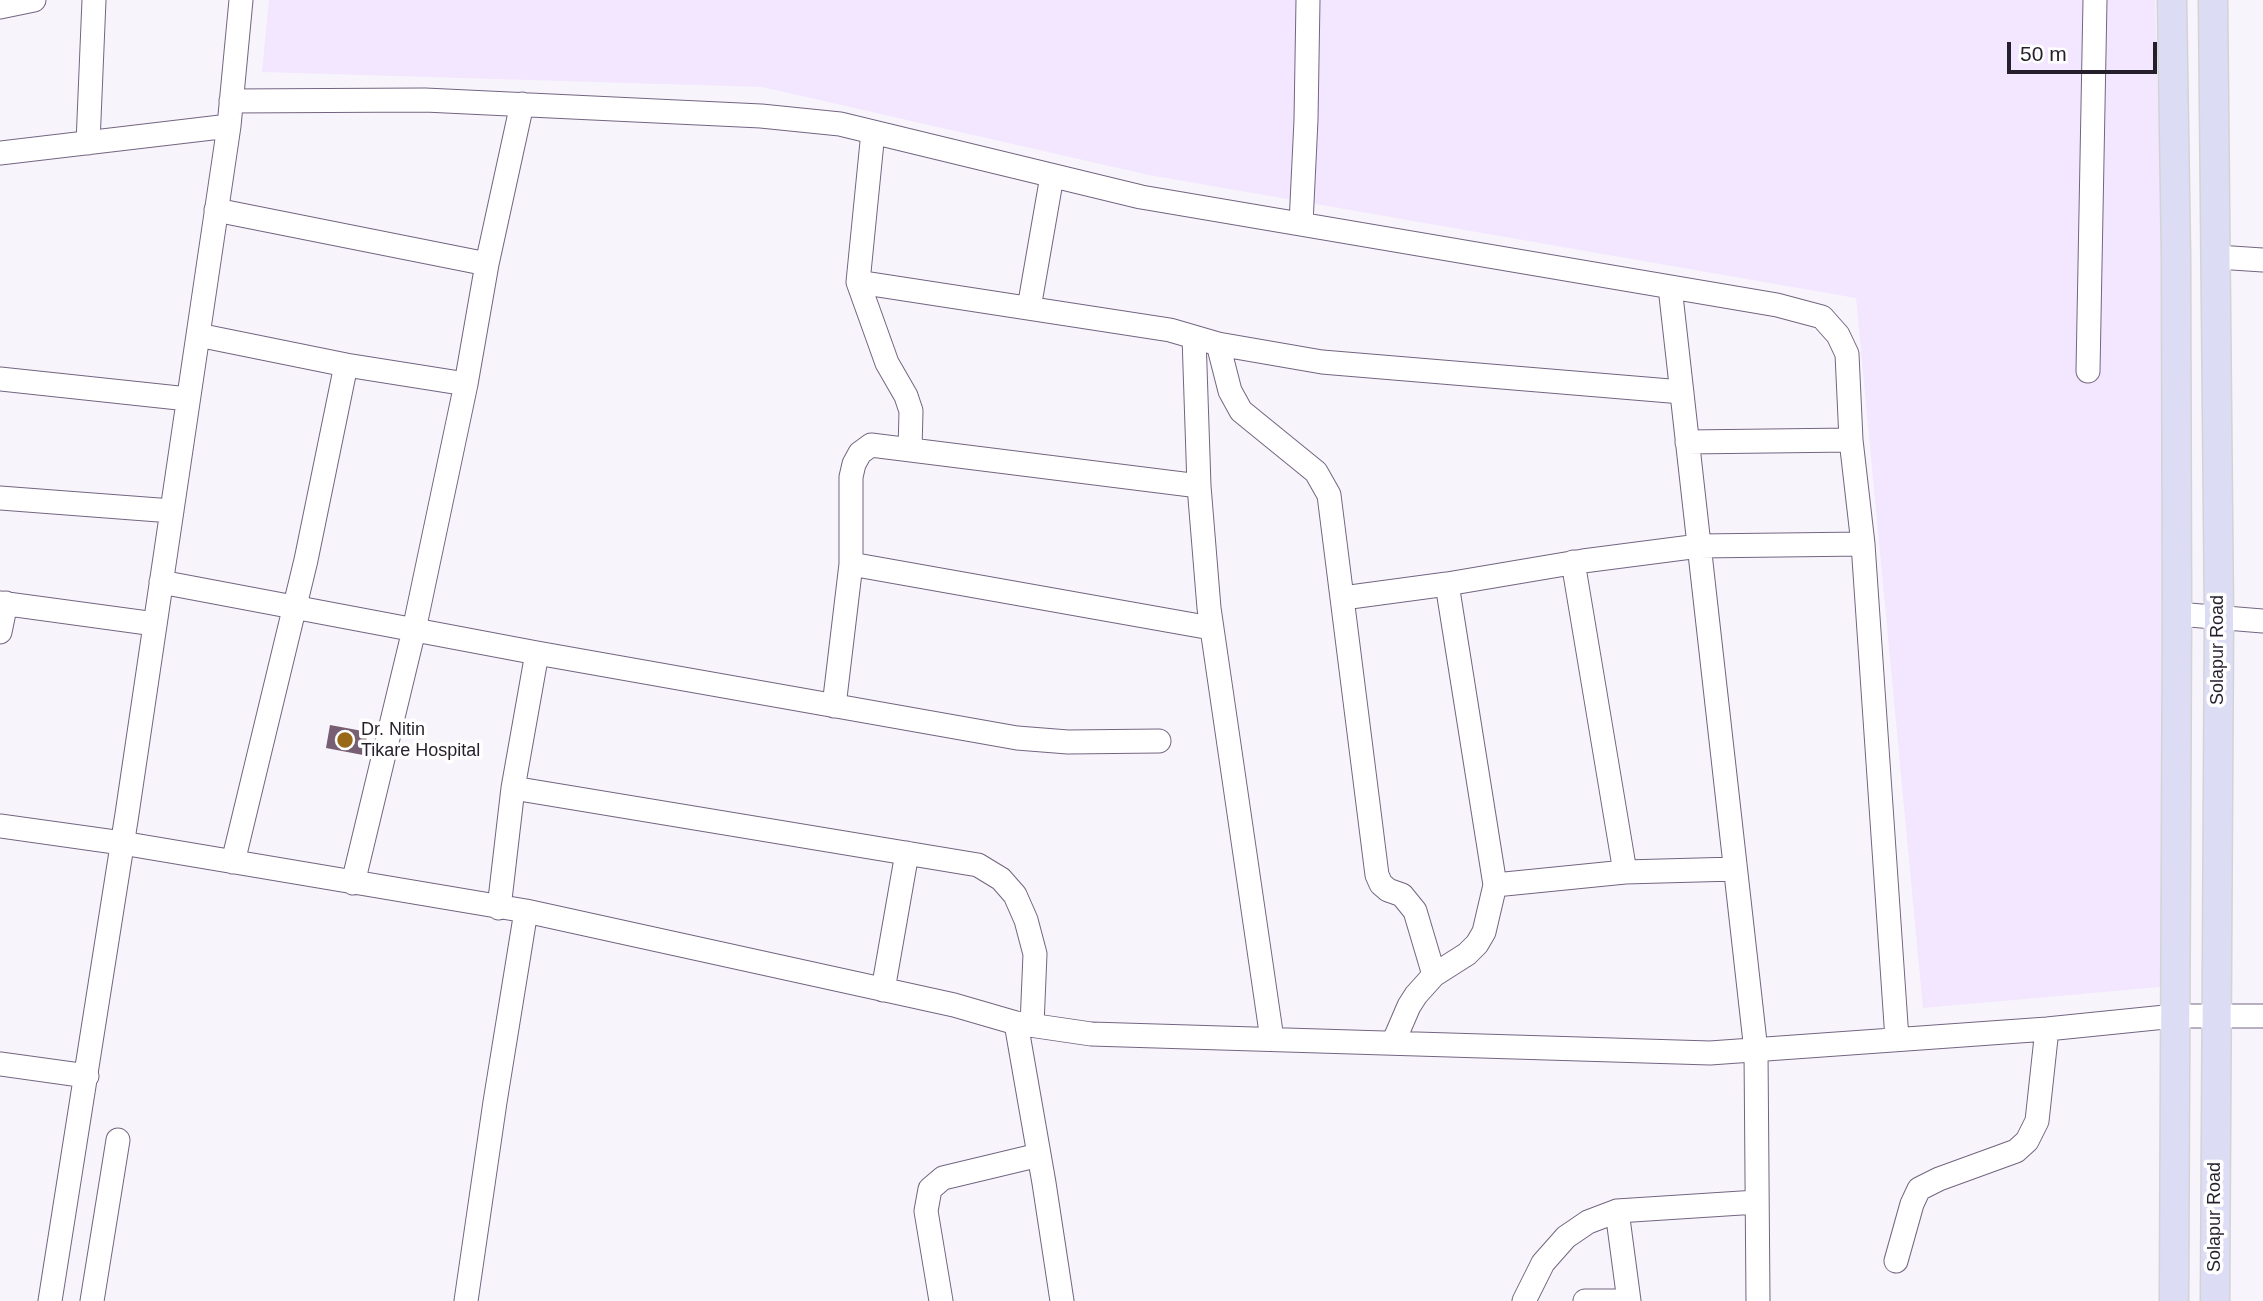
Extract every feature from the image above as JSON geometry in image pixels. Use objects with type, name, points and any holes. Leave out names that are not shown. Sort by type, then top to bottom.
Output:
[{"type":"main road","points":[[2172,0],[2177,614],[2174,1301]]},
{"type":"main road","name":"Solapur Road","points":[[2213,0],[2219,617],[2215,1301]]},
{"type":"street","points":[[0,6],[34,0]]},
{"type":"street","points":[[88,143],[94,0]]},
{"type":"street","points":[[50,1301],[87,1076],[229,126],[241,0]]},
{"type":"street","points":[[1301,224],[1308,0]]},
{"type":"street","points":[[2088,371],[2095,0]]},
{"type":"street","points":[[231,101],[425,100],[761,116],[840,124],[1141,197],[1777,305],[1822,317],[1838,335],[1847,354],[1852,440],[1863,544],[1897,1038]]},
{"type":"street","points":[[353,883],[414,630],[466,383],[487,264],[522,104]]},
{"type":"street","points":[[0,153],[229,126]]},
{"type":"street","points":[[873,132],[858,282],[887,363],[906,396],[911,411],[910,450]]},
{"type":"street","points":[[1029,308],[1052,176]]},
{"type":"street","points":[[216,210],[487,264]]},
{"type":"street","points":[[2217,257],[2263,260]]},
{"type":"street","points":[[858,282],[1170,330],[1219,344],[1322,362],[1682,392]]},
{"type":"street","points":[[1670,287],[1756,1051],[1758,1301]]},
{"type":"street","points":[[198,335],[346,365],[466,383]]},
{"type":"street","points":[[1194,337],[1199,486],[1212,628],[1272,1039]]},
{"type":"street","points":[[1219,344],[1230,391],[1241,411],[1316,472],[1329,495],[1377,875],[1381,884],[1402,895],[1415,911],[1434,975]]},
{"type":"street","points":[[233,862],[306,560],[346,365]]},
{"type":"street","points":[[0,379],[188,399]]},
{"type":"street","points":[[1687,442],[1852,440]]},
{"type":"street","points":[[834,706],[851,564],[851,477],[860,453],[871,445],[1199,486]]},
{"type":"street","points":[[0,498],[172,511]]},
{"type":"street","points":[[1343,598],[1447,584],[1573,562],[1699,546],[1863,544]]},
{"type":"street","points":[[1573,562],[1625,872]]},
{"type":"street","points":[[851,564],[1212,628]]},
{"type":"street","points":[[161,582],[537,653],[1017,738],[1068,742],[1159,741]]},
{"type":"street","points":[[1394,1043],[1409,1006],[1434,975],[1467,954],[1477,944],[1484,932],[1495,886],[1447,584]]},
{"type":"street","points":[[0,632],[3,603],[155,624]]},
{"type":"street","points":[[2177,614],[2263,621]]},
{"type":"street","points":[[499,908],[513,788],[537,653]]},
{"type":"street","points":[[513,788],[978,865],[1001,879],[1015,895],[1026,920],[1035,954],[1024,1024],[1039,1155],[1062,1301]]},
{"type":"street","points":[[0,826],[122,843],[526,911],[954,1005],[1024,1024],[1091,1034],[1710,1053],[2047,1029],[2175,1016],[2263,1016]]},
{"type":"street","points":[[883,990],[907,853]]},
{"type":"street","points":[[1495,886],[1625,872],[1735,869]]},
{"type":"street","points":[[466,1301],[526,911]]},
{"type":"street","points":[[1896,1261],[1912,1204],[1919,1189],[2016,1151],[2027,1141],[2037,1121],[2047,1029]]},
{"type":"street","points":[[0,1064],[87,1076]]},
{"type":"street","points":[[92,1301],[118,1140]]},
{"type":"street","points":[[941,1301],[926,1212],[930,1189],[943,1178],[1039,1155]]},
{"type":"street","points":[[1524,1301],[1543,1263],[1566,1237],[1588,1222],[1617,1211],[1757,1202]]},
{"type":"street","points":[[1617,1211],[1629,1301]]},
{"type":"street","points":[[1585,1301],[1615,1301]]},
{"type":"shaded area","points":[[269,0],[2155,0],[2164,264],[2160,987],[1923,1008],[1856,298],[1149,175],[762,87],[262,72]]},
{"type":"building","points":[[330,725],[368,732],[363,755],[326,748]]},
{"type":"place","name":"Dr. Nitin Tikare Hospital","points":[[345,740]]}]
